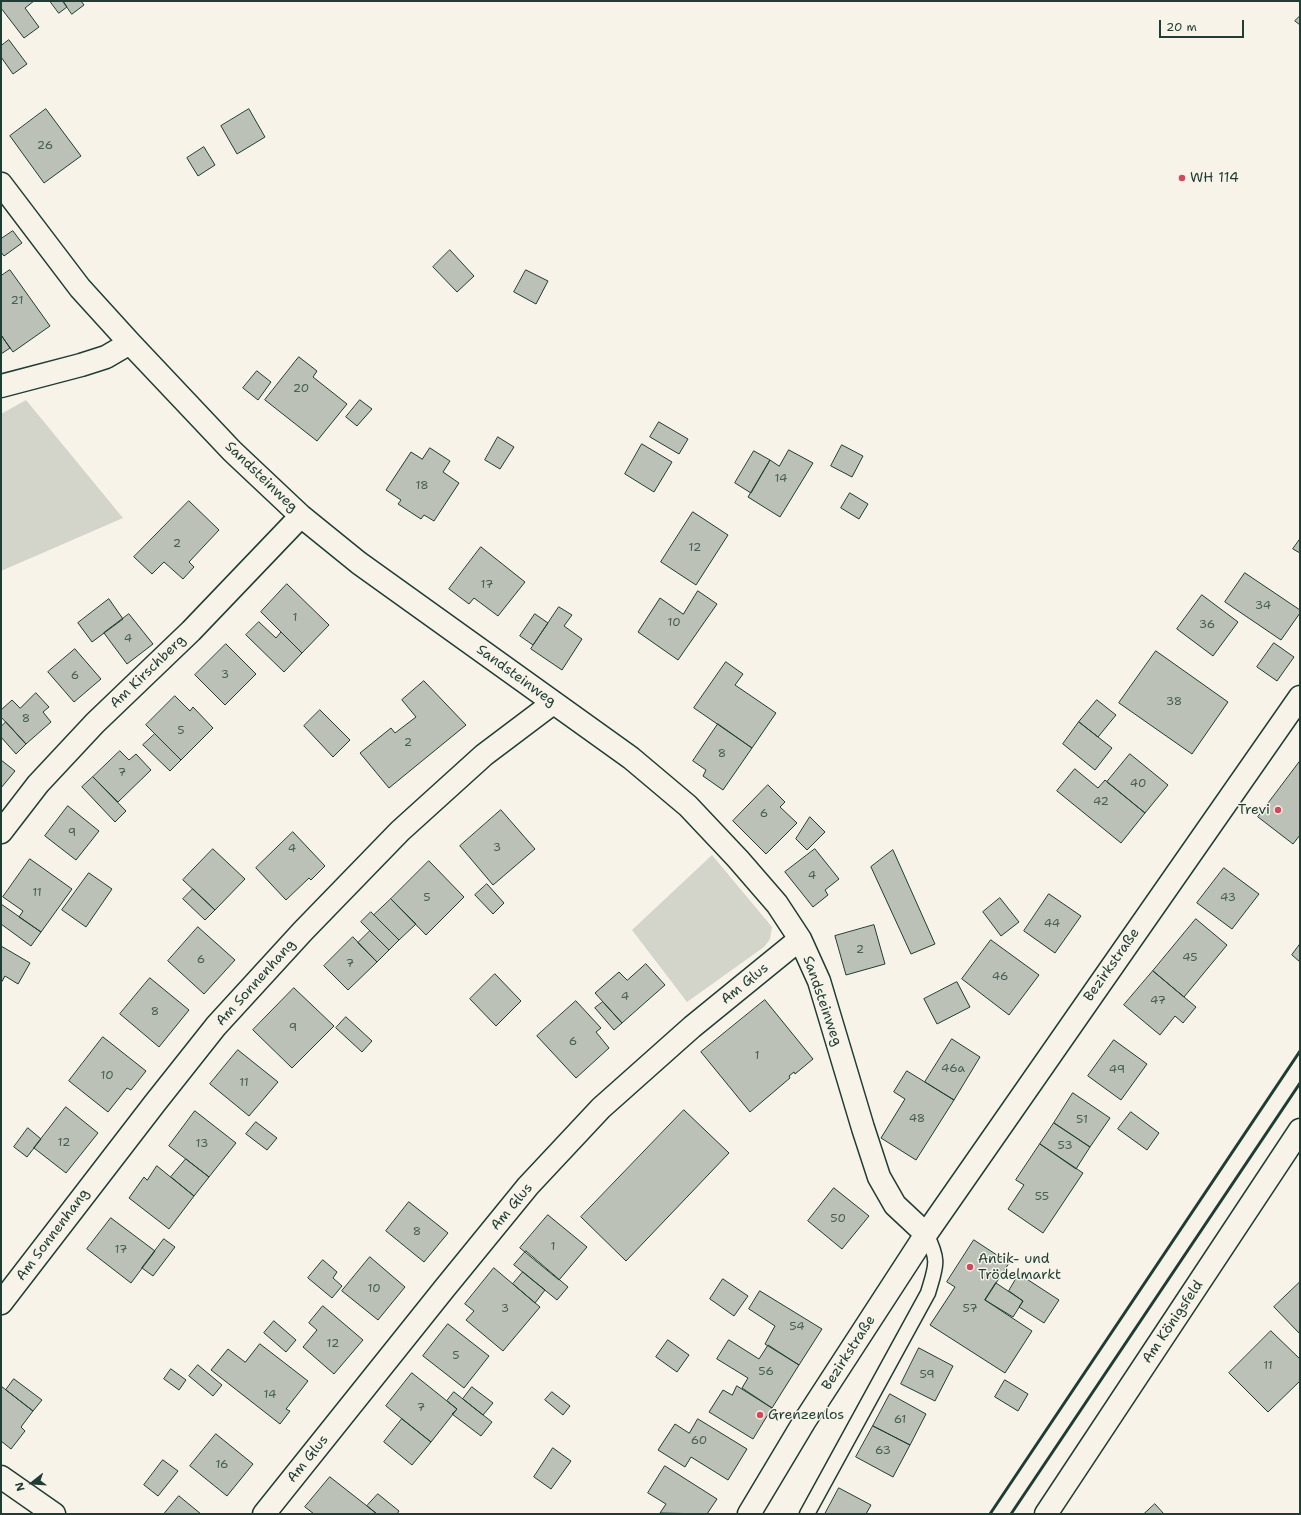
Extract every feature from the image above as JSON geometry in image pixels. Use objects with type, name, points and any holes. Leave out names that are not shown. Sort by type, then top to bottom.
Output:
[{"type":"street","name":"Sandsteinweg","points":[[1,184],[80,288],[232,451],[301,516],[359,563],[631,758],[688,806],[738,859],[777,904],[800,939],[819,981],[879,1177],[895,1205],[926,1234]]},
{"type":"street","points":[[1,386],[106,357],[130,343]]},
{"type":"street","name":"Am Kirschberg","points":[[1,832],[38,784],[95,723],[191,631],[301,516]]},
{"type":"street","name":"Bezirkstraße","points":[[749,1514],[804,1422],[926,1234],[1300,697]]},
{"type":"street","name":"Am Sonnenhang","points":[[1,1303],[216,1026],[303,931],[400,831],[484,755],[553,703]]},
{"type":"street","name":"Am Glus","points":[[264,1514],[528,1186],[601,1108],[692,1027],[800,939]]},
{"type":"street","name":"Am Königsfeld","points":[[1046,1514],[1300,1130]]},
{"type":"street","points":[[1,1477],[54,1514]]},
{"type":"lane","points":[[807,1514],[928,1293],[936,1266],[934,1250],[926,1234]]},
{"type":"shaded area","points":[[26,400],[123,518],[1,571],[1,414]]},
{"type":"shaded area","points":[[712,855],[772,927],[770,939],[764,947],[687,1002],[632,930]]},
{"type":"building","points":[[1,1],[34,1],[25,8],[39,27],[24,38],[1,8]]},
{"type":"building","points":[[50,1],[63,1],[67,7],[59,13]]},
{"type":"building","points":[[63,1],[81,1],[84,5],[72,14]]},
{"type":"building","points":[[1300,16],[1300,25],[1295,21]]},
{"type":"building","points":[[9,40],[27,64],[13,74],[1,57],[1,46]]},
{"type":"building","points":[[46,109],[81,156],[44,183],[10,136]]},
{"type":"building","points":[[249,109],[265,137],[237,154],[221,126]]},
{"type":"building","points":[[204,147],[215,165],[198,176],[187,158]]},
{"type":"building","points":[[13,231],[22,243],[4,256],[1,252],[1,239]]},
{"type":"building","points":[[450,250],[474,276],[457,292],[433,267]]},
{"type":"building","points":[[10,270],[50,326],[13,352],[1,335],[1,276]]},
{"type":"building","points":[[526,270],[548,281],[536,304],[514,292]]},
{"type":"building","points":[[1,335],[10,348],[1,354]]},
{"type":"building","points":[[299,357],[317,371],[313,377],[347,404],[317,441],[265,400]]},
{"type":"building","points":[[257,371],[271,382],[258,400],[243,388]]},
{"type":"building","points":[[360,400],[372,409],[357,426],[346,417]]},
{"type":"building","points":[[659,422],[688,439],[679,454],[650,437]]},
{"type":"building","points":[[498,437],[514,447],[500,469],[485,460]]},
{"type":"building","points":[[642,444],[672,462],[654,492],[625,474]]},
{"type":"building","points":[[842,445],[863,456],[852,477],[831,466]]},
{"type":"building","points":[[430,448],[450,461],[443,472],[459,483],[434,521],[424,515],[421,519],[398,504],[401,500],[386,490],[411,452],[422,459]]},
{"type":"building","points":[[789,450],[813,463],[780,517],[748,497],[770,460],[779,466]]},
{"type":"building","points":[[754,451],[770,460],[751,493],[735,483]]},
{"type":"building","points":[[850,493],[868,504],[859,519],[841,508]]},
{"type":"building","points":[[189,501],[219,530],[189,562],[194,567],[183,579],[164,562],[152,574],[134,557]]},
{"type":"building","points":[[693,512],[728,535],[696,585],[661,562]]},
{"type":"building","points":[[1300,539],[1300,553],[1293,549]]},
{"type":"building","points":[[481,547],[525,582],[498,616],[474,598],[469,604],[449,589]]},
{"type":"building","points":[[1245,573],[1300,610],[1300,613],[1281,640],[1225,602]]},
{"type":"building","points":[[287,584],[329,625],[302,653],[261,612]]},
{"type":"building","points":[[698,591],[717,604],[678,660],[638,632],[660,598],[683,614]]},
{"type":"building","points":[[1202,595],[1238,622],[1213,656],[1177,629]]},
{"type":"building","points":[[109,599],[123,619],[92,642],[78,623]]},
{"type":"building","points":[[559,607],[572,615],[564,626],[582,639],[562,670],[531,649]]},
{"type":"building","points":[[129,614],[153,644],[127,664],[104,633]]},
{"type":"building","points":[[535,614],[548,623],[533,645],[520,636]]},
{"type":"building","points":[[259,622],[276,638],[281,632],[302,653],[284,672],[246,635]]},
{"type":"building","points":[[1274,643],[1294,657],[1277,681],[1257,667]]},
{"type":"building","points":[[226,644],[256,674],[225,705],[195,675]]},
{"type":"building","points":[[75,649],[101,679],[74,702],[48,672]]},
{"type":"building","points":[[1156,651],[1228,702],[1192,754],[1119,703]]},
{"type":"building","points":[[726,662],[743,674],[735,685],[776,713],[752,748],[694,708]]},
{"type":"building","points":[[424,681],[466,725],[389,788],[360,753],[391,728],[395,733],[416,717],[402,700]]},
{"type":"building","points":[[36,693],[49,707],[43,712],[51,722],[26,744],[1,717],[1,710],[12,700],[20,708]]},
{"type":"building","points":[[175,696],[190,711],[193,707],[213,728],[181,760],[146,725]]},
{"type":"building","points":[[1097,700],[1116,715],[1098,737],[1079,722]]},
{"type":"building","points":[[320,710],[350,740],[333,757],[304,726]]},
{"type":"building","points":[[6,722],[26,744],[16,754],[1,737],[1,727]]},
{"type":"building","points":[[1079,722],[1112,748],[1095,770],[1063,744]]},
{"type":"building","points":[[718,724],[752,748],[723,790],[703,776],[706,770],[693,761]]},
{"type":"building","points":[[155,734],[181,760],[170,771],[143,745]]},
{"type":"building","points":[[120,751],[129,760],[136,754],[151,770],[118,802],[93,777]]},
{"type":"building","points":[[1130,754],[1168,785],[1145,813],[1107,782]]},
{"type":"building","points":[[1,760],[15,771],[1,788]]},
{"type":"building","points":[[1300,761],[1300,835],[1293,844],[1258,817]]},
{"type":"building","points":[[1075,769],[1098,788],[1105,780],[1145,813],[1121,843],[1057,791]]},
{"type":"building","points":[[93,777],[126,811],[115,822],[82,787]]},
{"type":"building","points":[[768,785],[785,802],[780,807],[797,823],[766,854],[733,821]]},
{"type":"building","points":[[68,806],[99,831],[76,860],[45,836]]},
{"type":"building","points":[[501,810],[535,849],[493,885],[460,846]]},
{"type":"building","points":[[810,817],[825,832],[807,850],[796,839]]},
{"type":"building","points":[[293,832],[325,866],[311,880],[309,878],[286,900],[256,868]]},
{"type":"building","points":[[213,849],[245,879],[215,910],[183,880]]},
{"type":"building","points":[[815,849],[839,879],[825,890],[828,895],[813,907],[785,872]]},
{"type":"building","points":[[893,850],[935,944],[911,954],[871,867]]},
{"type":"building","points":[[30,859],[72,889],[41,932],[19,917],[23,911],[3,897]]},
{"type":"building","points":[[429,861],[464,897],[426,935],[391,899]]},
{"type":"building","points":[[1224,868],[1259,894],[1232,929],[1197,903]]},
{"type":"building","points":[[89,873],[112,889],[86,927],[62,910]]},
{"type":"building","points":[[487,884],[504,903],[493,914],[475,895]]},
{"type":"building","points":[[193,889],[215,910],[205,920],[183,899]]},
{"type":"building","points":[[1049,894],[1081,916],[1055,953],[1024,931]]},
{"type":"building","points":[[1000,898],[1019,922],[1001,936],[983,912]]},
{"type":"building","points":[[391,899],[416,924],[399,940],[374,915]]},
{"type":"building","points":[[1,904],[41,932],[31,946],[1,924]]},
{"type":"building","points":[[371,912],[399,940],[389,950],[361,922]]},
{"type":"building","points":[[1196,919],[1227,945],[1184,997],[1153,971]]},
{"type":"building","points":[[874,925],[885,964],[846,975],[835,936]]},
{"type":"building","points":[[198,927],[235,960],[204,994],[168,961]]},
{"type":"building","points":[[370,931],[389,950],[377,962],[358,943]]},
{"type":"building","points":[[353,937],[377,962],[348,990],[324,966]]},
{"type":"building","points":[[991,940],[1039,975],[1009,1015],[962,979]]},
{"type":"building","points":[[1300,944],[1300,962],[1292,955]]},
{"type":"building","points":[[1,946],[30,963],[18,984],[5,976],[1,983]]},
{"type":"building","points":[[646,964],[665,985],[622,1023],[595,993],[619,972],[627,980]]},
{"type":"building","points":[[1153,971],[1196,1007],[1183,1023],[1175,1016],[1160,1035],[1124,1005]]},
{"type":"building","points":[[495,974],[521,1001],[496,1026],[470,999]]},
{"type":"building","points":[[150,978],[189,1010],[159,1047],[120,1014]]},
{"type":"building","points":[[957,982],[970,1007],[937,1024],[924,999]]},
{"type":"building","points":[[294,988],[334,1026],[292,1068],[253,1030]]},
{"type":"building","points":[[765,1000],[813,1059],[795,1074],[794,1072],[789,1076],[790,1078],[750,1112],[701,1052]]},
{"type":"building","points":[[576,1001],[601,1028],[596,1032],[609,1048],[576,1078],[537,1036]]},
{"type":"building","points":[[603,1002],[622,1023],[614,1030],[595,1008]]},
{"type":"building","points":[[346,1017],[372,1041],[362,1052],[336,1028]]},
{"type":"building","points":[[103,1037],[146,1071],[131,1090],[127,1088],[108,1112],[69,1081]]},
{"type":"building","points":[[952,1039],[980,1057],[954,1100],[925,1082]]},
{"type":"building","points":[[1114,1040],[1147,1064],[1121,1100],[1088,1076]]},
{"type":"building","points":[[238,1050],[278,1082],[249,1116],[210,1084]]},
{"type":"building","points":[[907,1071],[954,1100],[916,1160],[881,1138],[905,1099],[894,1092]]},
{"type":"building","points":[[1073,1093],[1110,1118],[1090,1147],[1054,1123]]},
{"type":"building","points":[[66,1107],[98,1133],[66,1173],[34,1148]]},
{"type":"building","points":[[684,1110],[729,1153],[626,1261],[581,1217]]},
{"type":"building","points":[[195,1111],[236,1143],[209,1177],[169,1146]]},
{"type":"building","points":[[1131,1112],[1159,1133],[1147,1150],[1118,1129]]},
{"type":"building","points":[[256,1122],[277,1138],[267,1150],[246,1134]]},
{"type":"building","points":[[1054,1123],[1090,1147],[1076,1169],[1040,1144]]},
{"type":"building","points":[[28,1128],[41,1139],[27,1157],[14,1147]]},
{"type":"building","points":[[1040,1144],[1083,1173],[1043,1233],[1008,1209],[1024,1185],[1016,1180]]},
{"type":"building","points":[[186,1159],[209,1177],[194,1196],[171,1177]]},
{"type":"building","points":[[157,1166],[194,1196],[169,1229],[129,1198],[144,1177],[147,1180]]},
{"type":"building","points":[[834,1188],[869,1216],[842,1249],[808,1221]]},
{"type":"building","points":[[409,1202],[448,1233],[424,1262],[386,1231]]},
{"type":"building","points":[[548,1215],[587,1247],[559,1280],[520,1248]]},
{"type":"building","points":[[111,1218],[155,1251],[131,1283],[87,1249]]},
{"type":"building","points":[[164,1239],[175,1247],[153,1276],[142,1268]]},
{"type":"building","points":[[974,1240],[1009,1263],[985,1300],[1032,1331],[1005,1373],[930,1325],[955,1287],[947,1282]]},
{"type":"building","points":[[526,1251],[568,1287],[557,1300],[514,1265]]},
{"type":"building","points":[[370,1257],[405,1287],[378,1320],[342,1291]]},
{"type":"building","points":[[323,1260],[337,1272],[333,1278],[342,1286],[332,1298],[308,1278]]},
{"type":"building","points":[[494,1268],[540,1307],[503,1351],[466,1320],[474,1311],[465,1304]]},
{"type":"building","points":[[523,1272],[545,1290],[535,1303],[513,1284]]},
{"type":"building","points":[[1019,1274],[1059,1300],[1044,1323],[1019,1307],[1023,1301],[1009,1291]]},
{"type":"building","points":[[723,1279],[748,1296],[734,1316],[710,1299]]},
{"type":"building","points":[[1300,1282],[1300,1334],[1274,1307]]},
{"type":"building","points":[[996,1283],[1023,1301],[1013,1317],[985,1300]]},
{"type":"building","points":[[760,1291],[822,1329],[799,1365],[765,1344],[775,1326],[749,1309]]},
{"type":"building","points":[[323,1306],[363,1340],[334,1374],[303,1347],[317,1330],[309,1323]]},
{"type":"building","points":[[274,1321],[296,1340],[286,1352],[264,1333]]},
{"type":"building","points":[[448,1324],[489,1356],[464,1388],[423,1356]]},
{"type":"building","points":[[1271,1331],[1300,1359],[1300,1381],[1268,1412],[1229,1373]]},
{"type":"building","points":[[668,1340],[689,1355],[677,1372],[656,1357]]},
{"type":"building","points":[[729,1340],[759,1359],[768,1345],[799,1365],[772,1408],[742,1388],[748,1378],[717,1359]]},
{"type":"building","points":[[260,1344],[308,1381],[286,1409],[290,1411],[280,1424],[211,1370],[228,1349],[245,1362]]},
{"type":"building","points":[[919,1348],[953,1366],[935,1401],[901,1384]]},
{"type":"building","points":[[198,1365],[222,1385],[213,1396],[189,1376]]},
{"type":"building","points":[[171,1369],[186,1380],[179,1390],[164,1379]]},
{"type":"building","points":[[412,1373],[457,1409],[431,1442],[386,1406]]},
{"type":"building","points":[[14,1379],[42,1400],[33,1411],[6,1390]]},
{"type":"building","points":[[1005,1380],[1028,1394],[1018,1411],[995,1397]]},
{"type":"building","points":[[1,1386],[33,1411],[21,1427],[25,1431],[11,1449],[1,1441]]},
{"type":"building","points":[[737,1386],[772,1408],[753,1439],[709,1412],[723,1390],[732,1395]]},
{"type":"building","points":[[472,1387],[493,1403],[483,1415],[463,1399]]},
{"type":"building","points":[[454,1392],[492,1422],[481,1436],[452,1414],[457,1409],[447,1401]]},
{"type":"building","points":[[552,1392],[570,1406],[563,1415],[545,1400]]},
{"type":"building","points":[[890,1394],[926,1414],[910,1445],[873,1426]]},
{"type":"building","points":[[402,1419],[431,1442],[412,1465],[384,1442]]},
{"type":"building","points":[[698,1419],[747,1449],[728,1480],[691,1457],[685,1467],[658,1450],[675,1424],[689,1433]]},
{"type":"building","points":[[873,1426],[910,1445],[893,1477],[856,1457]]},
{"type":"building","points":[[216,1434],[253,1464],[227,1496],[190,1466]]},
{"type":"building","points":[[553,1448],[571,1461],[551,1489],[534,1477]]},
{"type":"building","points":[[163,1460],[178,1471],[158,1496],[144,1485]]},
{"type":"building","points":[[665,1466],[717,1499],[707,1514],[660,1513],[666,1504],[648,1493]]},
{"type":"building","points":[[330,1477],[377,1514],[314,1514],[305,1507]]},
{"type":"building","points":[[839,1488],[871,1505],[866,1514],[825,1514]]},
{"type":"building","points":[[378,1494],[399,1511],[397,1514],[377,1514],[367,1506]]},
{"type":"building","points":[[179,1496],[201,1514],[164,1514]]},
{"type":"building","points":[[1155,1504],[1164,1514],[1144,1514]]},
{"type":"railway","points":[[990,1514],[1300,1051]]},
{"type":"railway","points":[[1011,1514],[1300,1083]]},
{"type":"place","name":"WH 114","points":[[1182,178]]},
{"type":"place","name":"Trevi","points":[[1278,810]]},
{"type":"place","name":"Antik- und Trödelmarkt","points":[[970,1267]]},
{"type":"place","name":"Grenzenlos","points":[[760,1415]]}]
